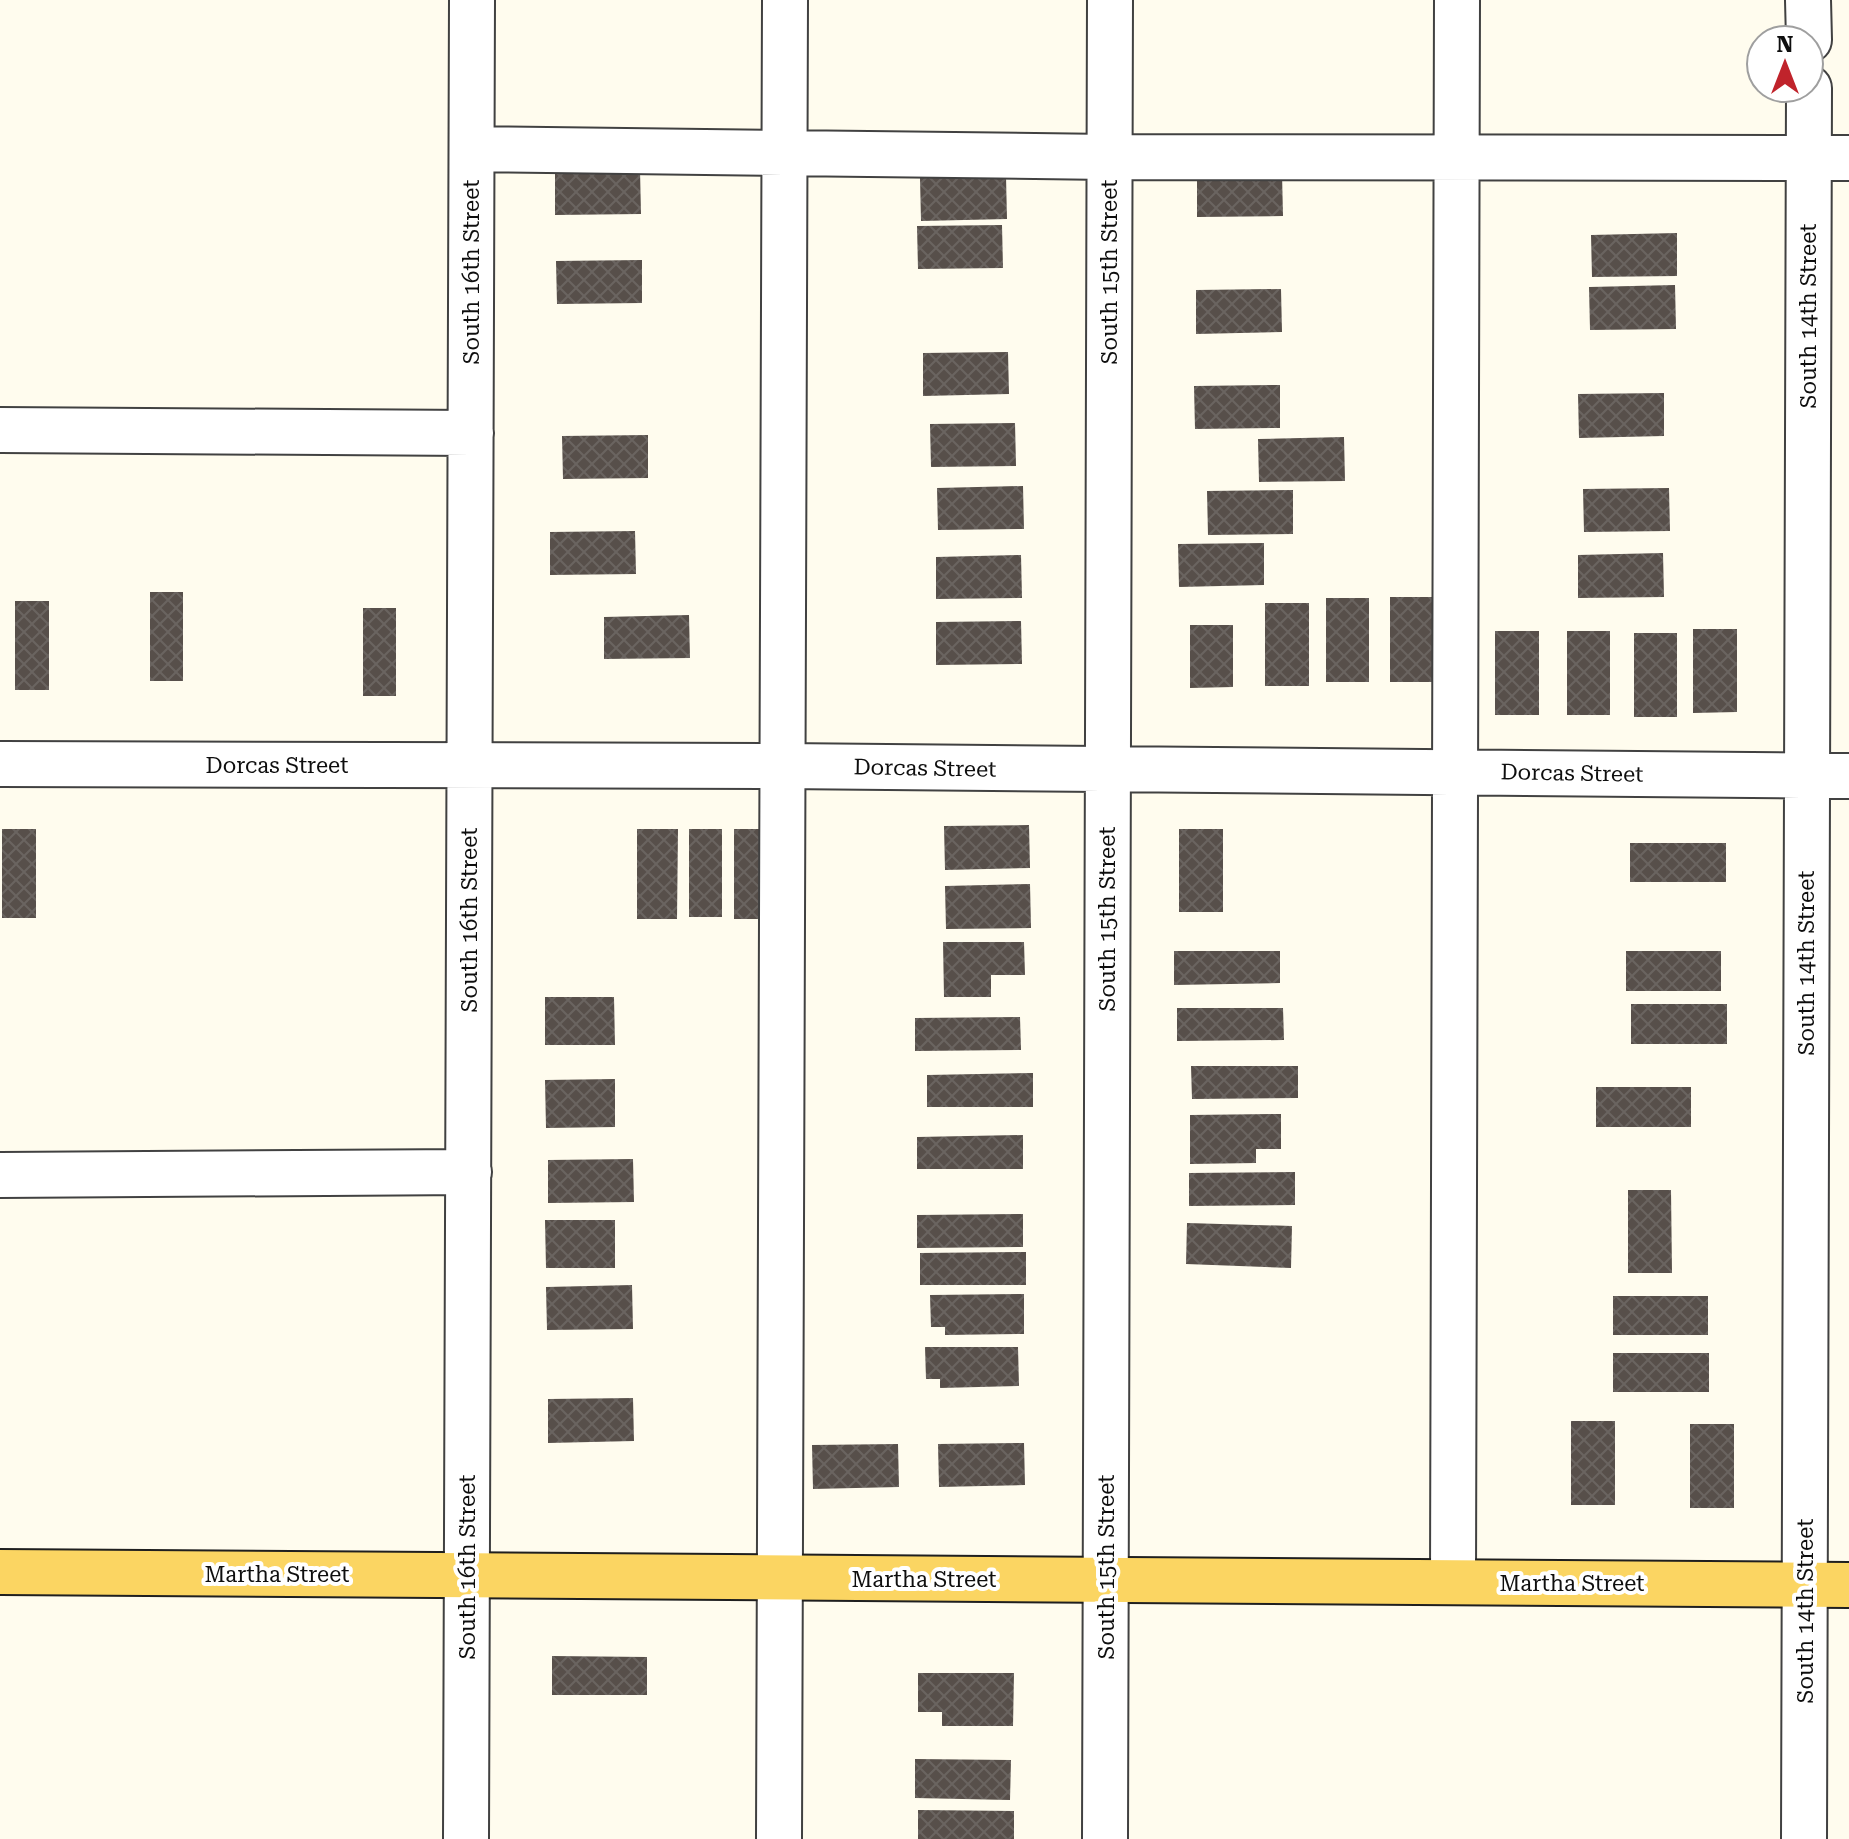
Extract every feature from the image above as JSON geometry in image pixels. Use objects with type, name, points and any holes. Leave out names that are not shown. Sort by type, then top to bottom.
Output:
[{"type":"main road","name":"Martha Street","points":[[0,1572],[1849,1585]]},
{"type":"street","name":"South 16th Street","points":[[466,1839],[472,0]]},
{"type":"street","points":[[779,1839],[785,0]]},
{"type":"street","name":"South 15th Street","points":[[1105,1839],[1110,0]]},
{"type":"street","points":[[1453,1582],[1458,772],[1457,0]]},
{"type":"street","points":[[1808,0],[1809,24]]},
{"type":"street","name":"South 14th Street","points":[[1804,1839],[1806,776],[1829,158],[1814,104]]},
{"type":"street","points":[[472,149],[785,155],[1829,158]]},
{"type":"street","points":[[0,430],[471,433]]},
{"type":"street","name":"Dorcas Street","points":[[0,764],[783,766],[1849,776]]},
{"type":"street","points":[[0,1175],[469,1172]]},
{"type":"building","points":[[640,170],[641,214],[555,215],[555,172]]},
{"type":"building","points":[[1282,173],[1283,216],[1197,217],[1197,174]]},
{"type":"building","points":[[1006,176],[1007,219],[921,221],[920,178]]},
{"type":"building","points":[[1002,225],[1003,268],[918,269],[917,226]]},
{"type":"building","points":[[1677,233],[1677,276],[1592,277],[1591,235]]},
{"type":"building","points":[[642,260],[642,303],[557,304],[556,261]]},
{"type":"building","points":[[1675,285],[1676,329],[1590,330],[1589,287]]},
{"type":"building","points":[[1281,289],[1282,332],[1196,334],[1196,290]]},
{"type":"building","points":[[1008,352],[1009,394],[923,396],[923,353]]},
{"type":"building","points":[[1280,385],[1280,428],[1195,429],[1194,386]]},
{"type":"building","points":[[1664,393],[1664,436],[1579,438],[1578,394]]},
{"type":"building","points":[[1015,423],[1016,466],[931,467],[930,424]]},
{"type":"building","points":[[648,435],[648,478],[563,479],[562,436]]},
{"type":"building","points":[[1344,437],[1345,481],[1259,482],[1258,439]]},
{"type":"building","points":[[1023,486],[1024,529],[938,530],[937,488]]},
{"type":"building","points":[[1669,488],[1670,531],[1584,532],[1583,489]]},
{"type":"building","points":[[1293,490],[1293,534],[1208,535],[1207,491]]},
{"type":"building","points":[[635,531],[636,574],[550,575],[550,532]]},
{"type":"building","points":[[1264,543],[1264,585],[1179,587],[1178,544]]},
{"type":"building","points":[[1663,553],[1664,597],[1578,598],[1578,555]]},
{"type":"building","points":[[1021,555],[1022,598],[936,599],[936,557]]},
{"type":"building","points":[[150,592],[183,592],[183,681],[150,681]]},
{"type":"building","points":[[1390,597],[1434,597],[1434,682],[1390,682]]},
{"type":"building","points":[[1326,598],[1369,598],[1369,682],[1326,682]]},
{"type":"building","points":[[15,601],[49,601],[49,690],[15,690]]},
{"type":"building","points":[[1265,603],[1309,603],[1309,686],[1265,686]]},
{"type":"building","points":[[363,608],[396,608],[396,696],[363,696]]},
{"type":"building","points":[[689,615],[690,658],[604,659],[604,617]]},
{"type":"building","points":[[1021,621],[1022,664],[936,665],[936,622]]},
{"type":"building","points":[[1190,625],[1233,625],[1233,687],[1190,688]]},
{"type":"building","points":[[1693,629],[1737,629],[1737,712],[1693,713]]},
{"type":"building","points":[[1495,631],[1539,631],[1539,715],[1495,715]]},
{"type":"building","points":[[1567,631],[1610,631],[1610,715],[1567,715]]},
{"type":"building","points":[[1634,633],[1677,633],[1677,717],[1634,717]]},
{"type":"building","points":[[1029,825],[1030,868],[945,870],[944,826]]},
{"type":"building","points":[[2,829],[36,829],[36,918],[2,918]]},
{"type":"building","points":[[637,829],[678,829],[677,919],[637,919]]},
{"type":"building","points":[[689,829],[722,829],[722,917],[689,917]]},
{"type":"building","points":[[734,829],[768,829],[767,919],[734,919]]},
{"type":"building","points":[[1179,829],[1223,829],[1223,912],[1179,912]]},
{"type":"building","points":[[1630,843],[1726,843],[1726,882],[1630,882]]},
{"type":"building","points":[[1030,884],[1031,928],[946,929],[945,886]]},
{"type":"building","points":[[943,942],[1024,942],[1025,975],[991,975],[991,997],[944,997]]},
{"type":"building","points":[[1174,951],[1280,951],[1280,983],[1174,985]]},
{"type":"building","points":[[1626,951],[1721,951],[1721,991],[1626,991]]},
{"type":"building","points":[[545,997],[614,997],[615,1045],[545,1045]]},
{"type":"building","points":[[1631,1004],[1727,1004],[1727,1044],[1631,1044]]},
{"type":"building","points":[[1177,1008],[1283,1008],[1284,1040],[1177,1041]]},
{"type":"building","points":[[1020,1017],[1021,1050],[915,1051],[915,1018]]},
{"type":"building","points":[[1191,1066],[1298,1066],[1298,1098],[1192,1099]]},
{"type":"building","points":[[1033,1073],[1033,1107],[927,1107],[927,1075]]},
{"type":"building","points":[[615,1079],[615,1127],[546,1128],[545,1080]]},
{"type":"building","points":[[1596,1087],[1691,1087],[1691,1127],[1596,1127]]},
{"type":"building","points":[[1281,1114],[1281,1149],[1256,1149],[1256,1163],[1190,1164],[1190,1115]]},
{"type":"building","points":[[1023,1135],[1023,1169],[917,1169],[917,1137]]},
{"type":"building","points":[[633,1159],[634,1202],[548,1203],[548,1160]]},
{"type":"building","points":[[1295,1172],[1295,1205],[1189,1206],[1189,1173]]},
{"type":"building","points":[[1628,1190],[1671,1190],[1672,1273],[1628,1273]]},
{"type":"building","points":[[1023,1214],[1023,1247],[917,1248],[917,1215]]},
{"type":"building","points":[[545,1220],[615,1220],[615,1268],[546,1268]]},
{"type":"building","points":[[1187,1223],[1292,1226],[1291,1268],[1186,1264]]},
{"type":"building","points":[[1026,1252],[1026,1285],[920,1285],[920,1253]]},
{"type":"building","points":[[632,1285],[633,1329],[547,1330],[546,1287]]},
{"type":"building","points":[[1024,1294],[1024,1334],[945,1335],[945,1327],[931,1327],[930,1295]]},
{"type":"building","points":[[1613,1296],[1708,1296],[1708,1335],[1613,1335]]},
{"type":"building","points":[[925,1347],[1018,1347],[1019,1386],[940,1388],[940,1379],[926,1379]]},
{"type":"building","points":[[1613,1353],[1709,1353],[1709,1392],[1613,1392]]},
{"type":"building","points":[[633,1398],[634,1441],[548,1443],[548,1399]]},
{"type":"building","points":[[1571,1421],[1615,1421],[1615,1505],[1571,1505]]},
{"type":"building","points":[[1690,1424],[1734,1424],[1734,1508],[1690,1508]]},
{"type":"building","points":[[1024,1443],[1025,1485],[939,1487],[938,1444]]},
{"type":"building","points":[[898,1444],[899,1487],[813,1489],[812,1445]]},
{"type":"building","points":[[552,1656],[647,1657],[647,1695],[552,1695]]},
{"type":"building","points":[[918,1673],[1014,1673],[1013,1726],[942,1726],[942,1712],[918,1712]]},
{"type":"building","points":[[915,1759],[1011,1760],[1010,1800],[915,1798]]},
{"type":"building","points":[[918,1810],[1014,1811],[1014,1839],[918,1839]]}]
